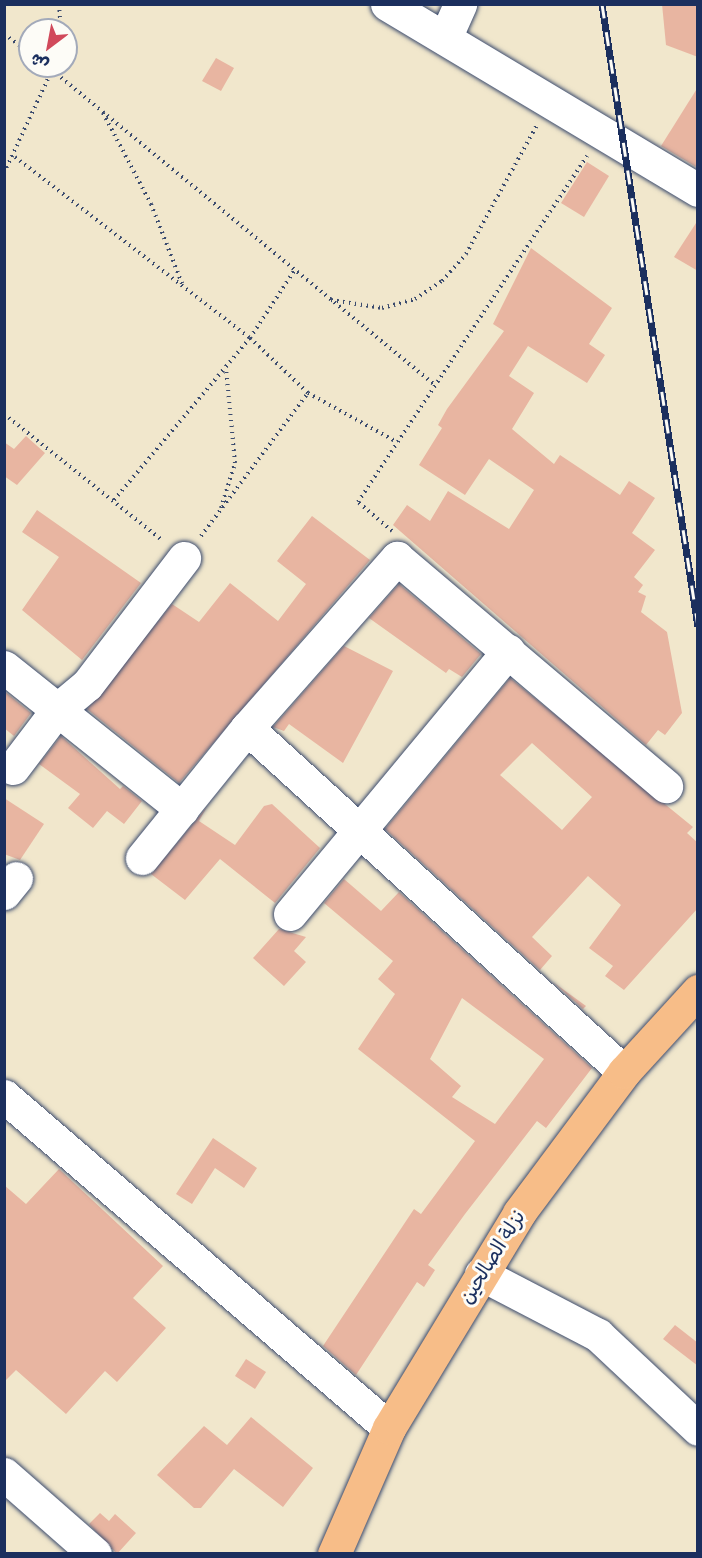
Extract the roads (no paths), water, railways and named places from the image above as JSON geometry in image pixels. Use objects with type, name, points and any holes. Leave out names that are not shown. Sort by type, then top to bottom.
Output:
[{"type":"main road","name":"نزلة الصالحين","points":[[334,1554],[389,1428],[519,1213],[624,1072],[698,992]]},
{"type":"street","points":[[387,4],[446,36],[604,130],[698,190]]},
{"type":"street","points":[[446,36],[460,4]]},
{"type":"street","points":[[13,768],[57,710],[87,684],[184,558]]},
{"type":"street","points":[[142,858],[247,728],[397,558],[666,786]]},
{"type":"street","points":[[290,914],[508,651]]},
{"type":"street","points":[[4,667],[182,809]]},
{"type":"street","points":[[247,728],[624,1072]]},
{"type":"street","points":[[4,1096],[389,1428]]},
{"type":"street","points":[[481,1274],[598,1335],[698,1429]]},
{"type":"street","points":[[4,1474],[95,1554]]},
{"type":"railway","points":[[602,4],[698,626]]}]
